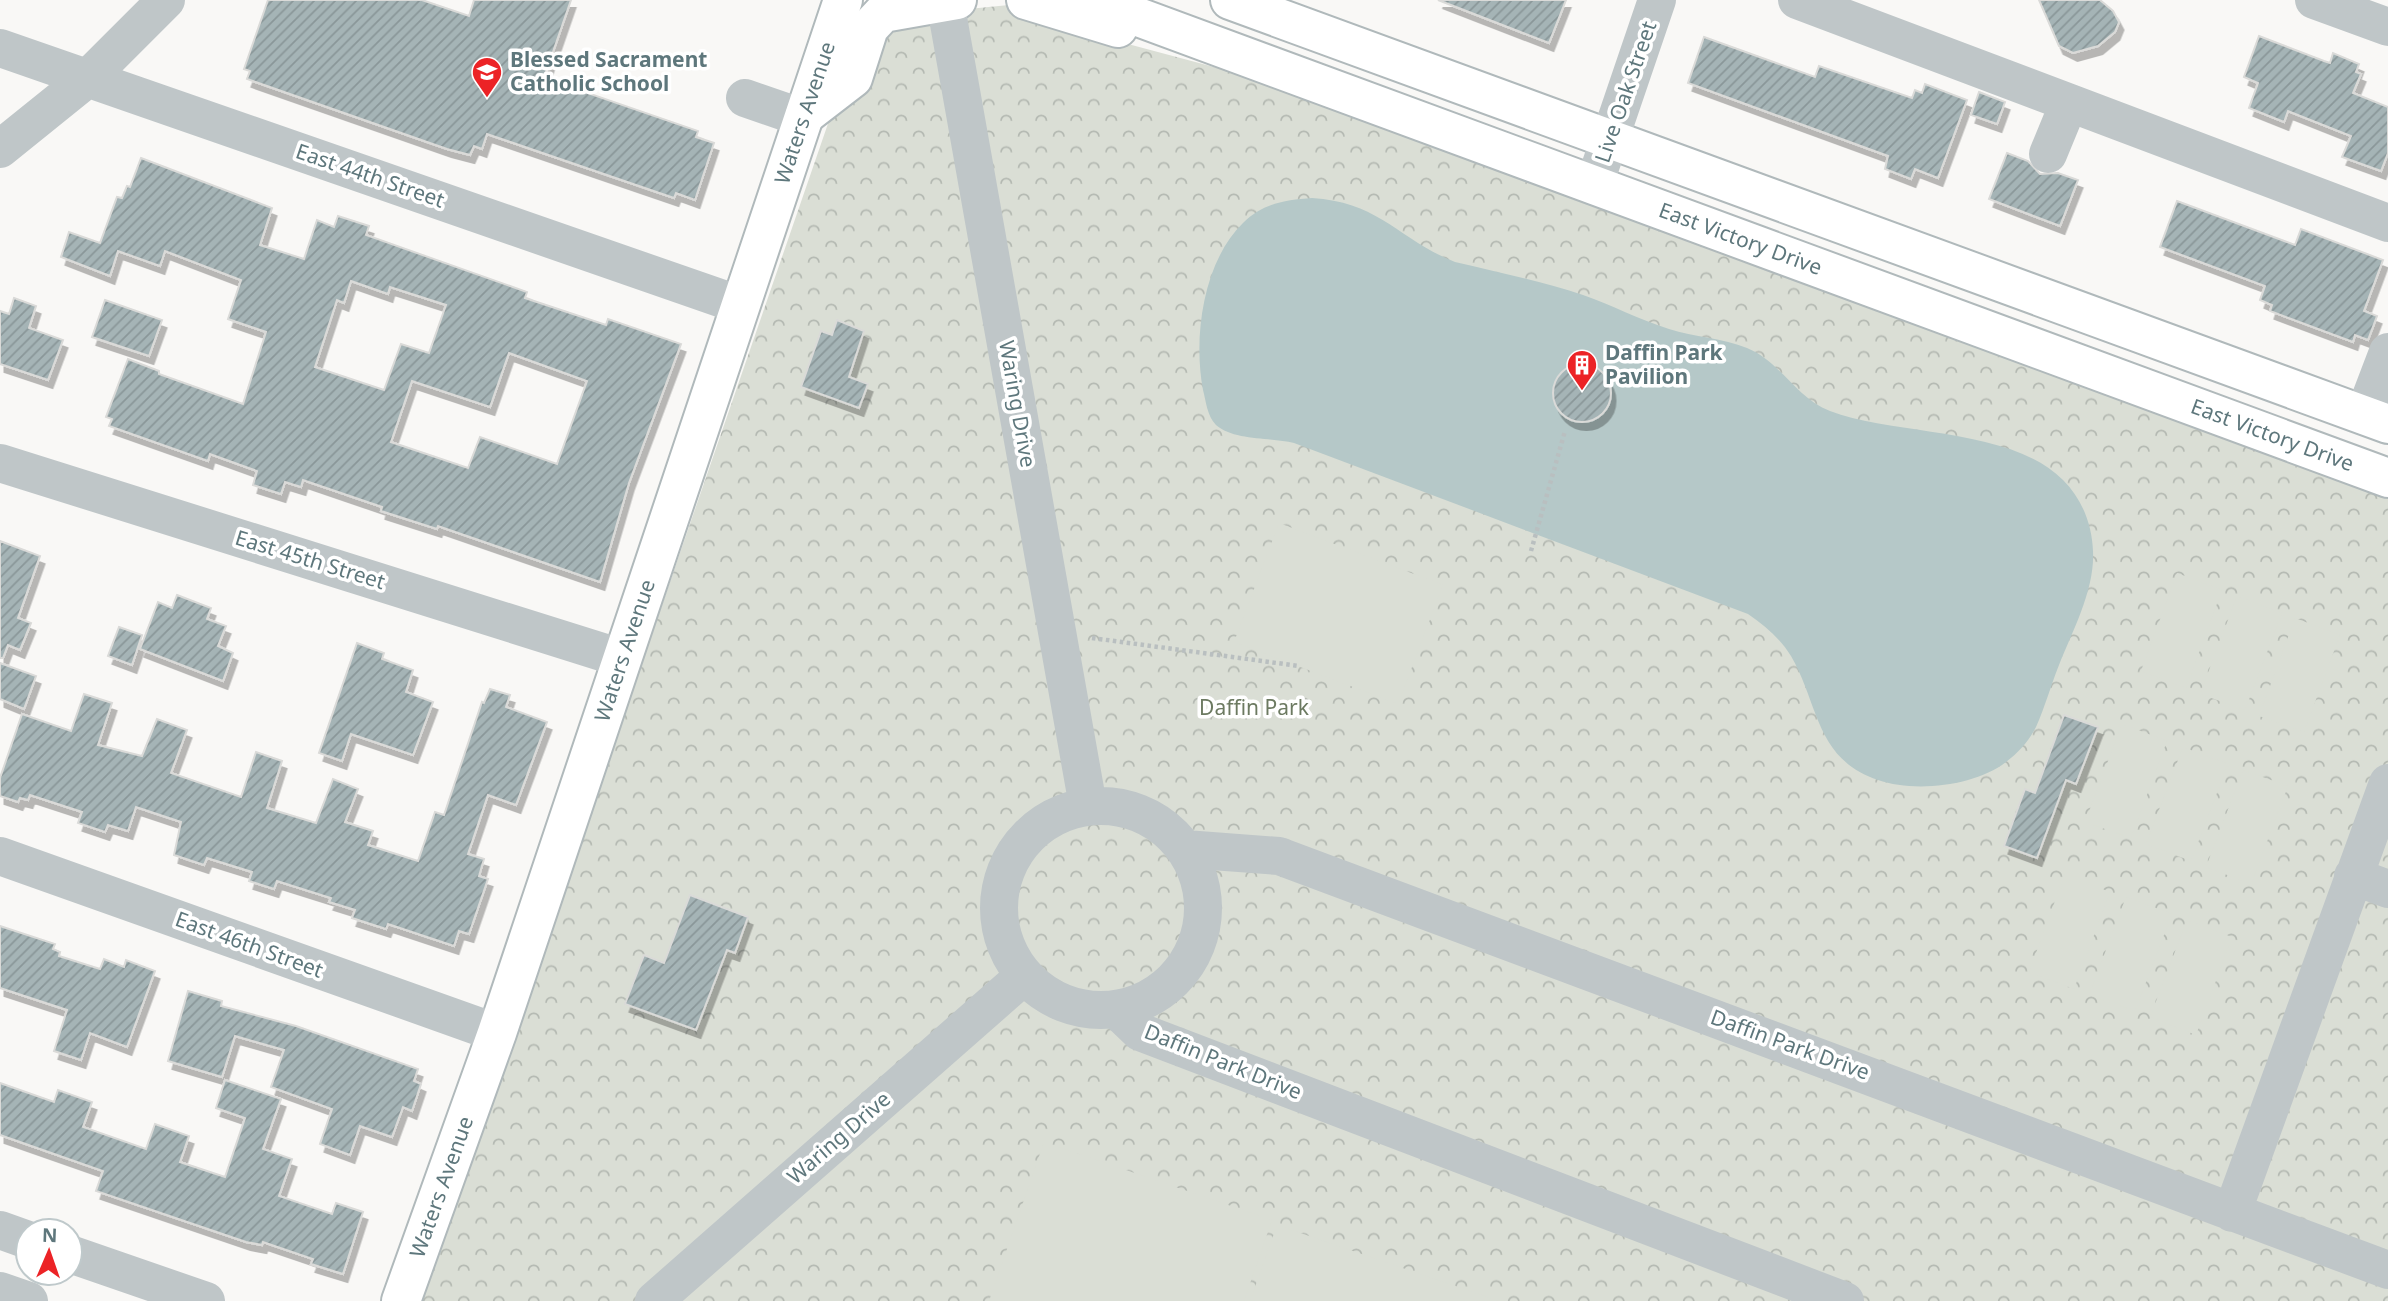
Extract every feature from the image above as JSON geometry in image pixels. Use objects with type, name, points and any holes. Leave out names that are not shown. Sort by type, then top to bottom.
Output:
[{"type":"main road","name":"Waters Avenue","points":[[401,1301],[498,1033],[621,658],[843,0]]},
{"type":"main road","points":[[1026,0],[1173,45],[1238,54]]},
{"type":"main road","name":"East Victory Drive","points":[[1092,0],[2388,478]]},
{"type":"main road","points":[[1230,0],[2376,420]]},
{"type":"main road","points":[[804,116],[853,78],[869,28],[883,13],[951,1]]},
{"type":"main road","points":[[2263,433],[2272,425],[2283,424],[2339,436],[2358,425],[2376,420]]},
{"type":"street","points":[[0,149],[88,78],[166,0]]},
{"type":"street","name":"Live Oak Street","points":[[1594,184],[1657,0]]},
{"type":"street","points":[[1797,0],[2388,223]]},
{"type":"street","points":[[2314,0],[2388,27]]},
{"type":"street","name":"Waring Drive","points":[[951,1],[1088,806]]},
{"type":"street","name":"East 44th Street","points":[[0,48],[740,305]]},
{"type":"street","points":[[745,98],[804,116]]},
{"type":"street","points":[[2048,154],[2069,103]]},
{"type":"street","points":[[2376,420],[2388,352]]},
{"type":"street","name":"East 45th Street","points":[[0,463],[621,658]]},
{"type":"street","points":[[2232,1213],[2388,783]]},
{"type":"street","points":[[1088,806],[1116,806],[1142,814],[1166,828],[1185,849],[1200,880],[1203,914],[1195,948],[1177,977],[1149,998],[1116,1009],[1091,1010],[1066,1004],[1043,992],[1024,976],[1007,949],[998,919],[1000,887],[1011,857],[1031,832],[1057,815],[1088,806]]},
{"type":"street","name":"Daffin Park Drive","points":[[1185,849],[1279,856],[1959,1107],[2232,1213],[2388,1270]]},
{"type":"street","name":"East 46th Street","points":[[0,856],[498,1033]]},
{"type":"street","points":[[2353,876],[2388,889]]},
{"type":"street","name":"Waring Drive","points":[[654,1301],[1024,976]]},
{"type":"street","name":"Daffin Park Drive","points":[[1116,1009],[1140,1032],[1845,1301]]},
{"type":"street","points":[[84,1259],[206,1301]]},
{"type":"street","points":[[0,1291],[29,1301]]},
{"type":"path","points":[[1531,551],[1564,430]]},
{"type":"path","points":[[1057,634],[1299,666]]},
{"type":"green space","name":"Daffin Park","points":[[1009,5],[1113,40],[1281,85],[2388,499],[2388,1301],[422,1301],[832,112],[876,34],[948,11]]},
{"type":"green space","points":[[1279,523],[1443,585],[1398,704],[1234,642]]},
{"type":"green space","points":[[2177,573],[2222,590],[2186,688],[2141,671]]},
{"type":"green space","points":[[2237,596],[2282,613],[2245,710],[2200,694]]},
{"type":"green space","points":[[2295,618],[2340,635],[2304,732],[2259,716]]},
{"type":"green space","points":[[2122,724],[2167,741],[2131,838],[2085,822]]},
{"type":"green space","points":[[2183,747],[2228,764],[2191,861],[2146,844]]},
{"type":"green space","points":[[2243,770],[2288,786],[2251,884],[2206,867]]},
{"type":"green space","points":[[2065,874],[2110,892],[2074,989],[2029,972]]},
{"type":"green space","points":[[2126,897],[2172,914],[2135,1011],[2089,995]]},
{"type":"green space","points":[[2187,920],[2232,937],[2196,1035],[2150,1017]]},
{"type":"green space","points":[[1044,1142],[1272,1220],[1244,1301],[989,1301]]},
{"type":"green space","points":[[1277,1225],[1499,1301],[1250,1301]]},
{"type":"shaded area","points":[[1312,198],[1335,201],[1372,214],[1455,262],[1567,290],[1669,329],[1747,348],[1770,362],[1807,398],[1830,411],[1887,425],[1983,441],[2014,450],[2040,463],[2063,480],[2085,512],[2091,531],[2093,565],[2082,609],[2039,719],[2027,742],[1993,770],[1962,782],[1909,786],[1878,780],[1857,771],[1842,759],[1830,744],[1791,656],[1772,633],[1748,614],[1294,443],[1233,434],[1216,425],[1209,413],[1203,390],[1199,347],[1204,301],[1218,258],[1229,239],[1251,216],[1267,207]]},
{"type":"building","points":[[268,0],[422,0],[469,16],[474,0],[571,0],[544,78],[698,131],[696,137],[714,143],[695,200],[676,193],[674,198],[487,134],[482,149],[474,146],[470,155],[447,149],[247,79],[250,71],[244,69]]},
{"type":"building","points":[[1438,0],[1566,0],[1549,43]]},
{"type":"building","points":[[2039,0],[2100,0],[2113,11],[2119,22],[2115,32],[2098,46],[2073,53],[2059,46]]},
{"type":"building","points":[[2259,36],[2330,63],[2333,53],[2359,64],[2356,72],[2361,74],[2353,93],[2388,107],[2388,153],[2381,171],[2342,157],[2351,136],[2288,111],[2284,122],[2249,108],[2258,83],[2244,77]]},
{"type":"building","points":[[1704,37],[1815,77],[1819,66],[1912,98],[1915,90],[1922,93],[1925,84],[1967,100],[1938,178],[1915,169],[1911,179],[1885,169],[1888,156],[1688,83]]},
{"type":"building","points":[[1979,92],[2005,102],[1997,124],[1971,115]]},
{"type":"building","points":[[2007,153],[2028,161],[2040,174],[2058,173],[2078,180],[2060,226],[1989,199]]},
{"type":"building","points":[[141,158],[272,208],[260,245],[304,259],[317,220],[334,227],[338,216],[369,226],[366,235],[527,292],[525,298],[606,325],[608,319],[681,344],[629,483],[600,582],[438,526],[437,529],[381,511],[382,507],[303,480],[301,487],[285,482],[281,494],[253,485],[257,471],[210,454],[208,461],[109,426],[112,419],[106,417],[128,359],[159,371],[159,374],[243,404],[266,332],[228,319],[241,280],[165,251],[160,266],[118,251],[110,276],[61,257],[69,232],[100,243],[117,197],[122,198],[127,186],[130,187]],"holes":[[[351,281],[388,294],[390,287],[446,305],[429,353],[401,344],[384,390],[315,367],[337,300],[344,303]],[[509,353],[587,381],[557,464],[480,437],[468,468],[391,442],[412,381],[490,407]]]},
{"type":"building","points":[[2177,201],[2295,245],[2301,229],[2383,260],[2364,311],[2377,316],[2368,340],[2355,335],[2353,342],[2270,311],[2272,305],[2260,300],[2265,286],[2160,247]]},
{"type":"building","points":[[14,298],[36,306],[29,328],[63,340],[48,380],[0,364],[0,311],[9,314]]},
{"type":"building","points":[[105,300],[162,320],[149,356],[92,337]]},
{"type":"building","points":[[837,320],[864,331],[849,377],[868,384],[859,408],[801,387],[821,331],[832,335]]},
{"type":"building","name":"Daffin Park Pavilion","points":[[1582,364],[1593,366],[1606,377],[1611,393],[1609,404],[1598,417],[1582,422],[1571,420],[1558,409],[1553,393],[1555,382],[1566,369]]},
{"type":"building","points":[[0,541],[40,556],[18,618],[31,623],[20,650],[8,645],[3,658],[0,658]]},
{"type":"building","points":[[177,595],[211,608],[207,619],[226,626],[218,646],[233,653],[223,681],[140,649],[158,602],[172,608]]},
{"type":"building","points":[[119,627],[142,635],[132,665],[108,656]]},
{"type":"building","points":[[357,643],[384,653],[382,659],[413,670],[406,692],[433,702],[413,755],[351,734],[342,761],[319,753]]},
{"type":"building","points":[[0,663],[36,676],[24,709],[0,699]]},
{"type":"building","points":[[490,689],[510,695],[506,707],[547,722],[516,805],[488,795],[468,854],[484,859],[479,876],[488,879],[469,934],[459,931],[454,946],[388,924],[386,929],[352,918],[355,910],[329,902],[331,898],[277,881],[274,889],[249,881],[252,872],[207,858],[204,865],[174,855],[181,822],[136,807],[128,831],[108,825],[105,832],[78,823],[82,812],[30,795],[28,800],[20,798],[18,802],[0,796],[0,778],[22,714],[71,731],[84,694],[112,703],[98,745],[142,756],[157,719],[187,730],[171,773],[241,797],[256,752],[282,761],[267,808],[316,823],[333,779],[358,789],[345,822],[373,831],[368,845],[418,861],[435,812],[444,815],[482,702],[484,703]]},
{"type":"building","points":[[2064,715],[2098,727],[2076,784],[2066,780],[2037,858],[2004,846],[2025,789],[2035,793]]},
{"type":"building","points":[[690,895],[748,917],[735,953],[727,950],[696,1030],[625,1004],[644,955],[664,963]]},
{"type":"building","points":[[0,926],[55,944],[53,949],[60,952],[59,956],[100,969],[104,959],[124,967],[126,960],[155,971],[127,1047],[90,1033],[81,1060],[54,1051],[67,1010],[0,988]]},
{"type":"building","points":[[188,991],[222,1001],[221,1006],[296,1026],[418,1069],[414,1081],[421,1084],[412,1111],[403,1107],[392,1137],[360,1126],[350,1155],[320,1144],[332,1109],[271,1087],[284,1050],[235,1036],[222,1077],[168,1061]]},
{"type":"building","points":[[225,1080],[281,1099],[263,1149],[292,1159],[279,1196],[332,1214],[336,1203],[363,1212],[343,1274],[311,1264],[313,1259],[263,1242],[262,1245],[246,1242],[96,1191],[103,1171],[0,1135],[0,1083],[54,1102],[58,1090],[92,1102],[83,1127],[146,1149],[155,1124],[189,1136],[180,1162],[225,1177],[245,1118],[216,1108]]},
{"type":"place","name":"Blessed Sacrament Catholic School","points":[[487,99]]},
{"type":"place","name":"Daffin Park Pavilion","points":[[1582,392]]}]
